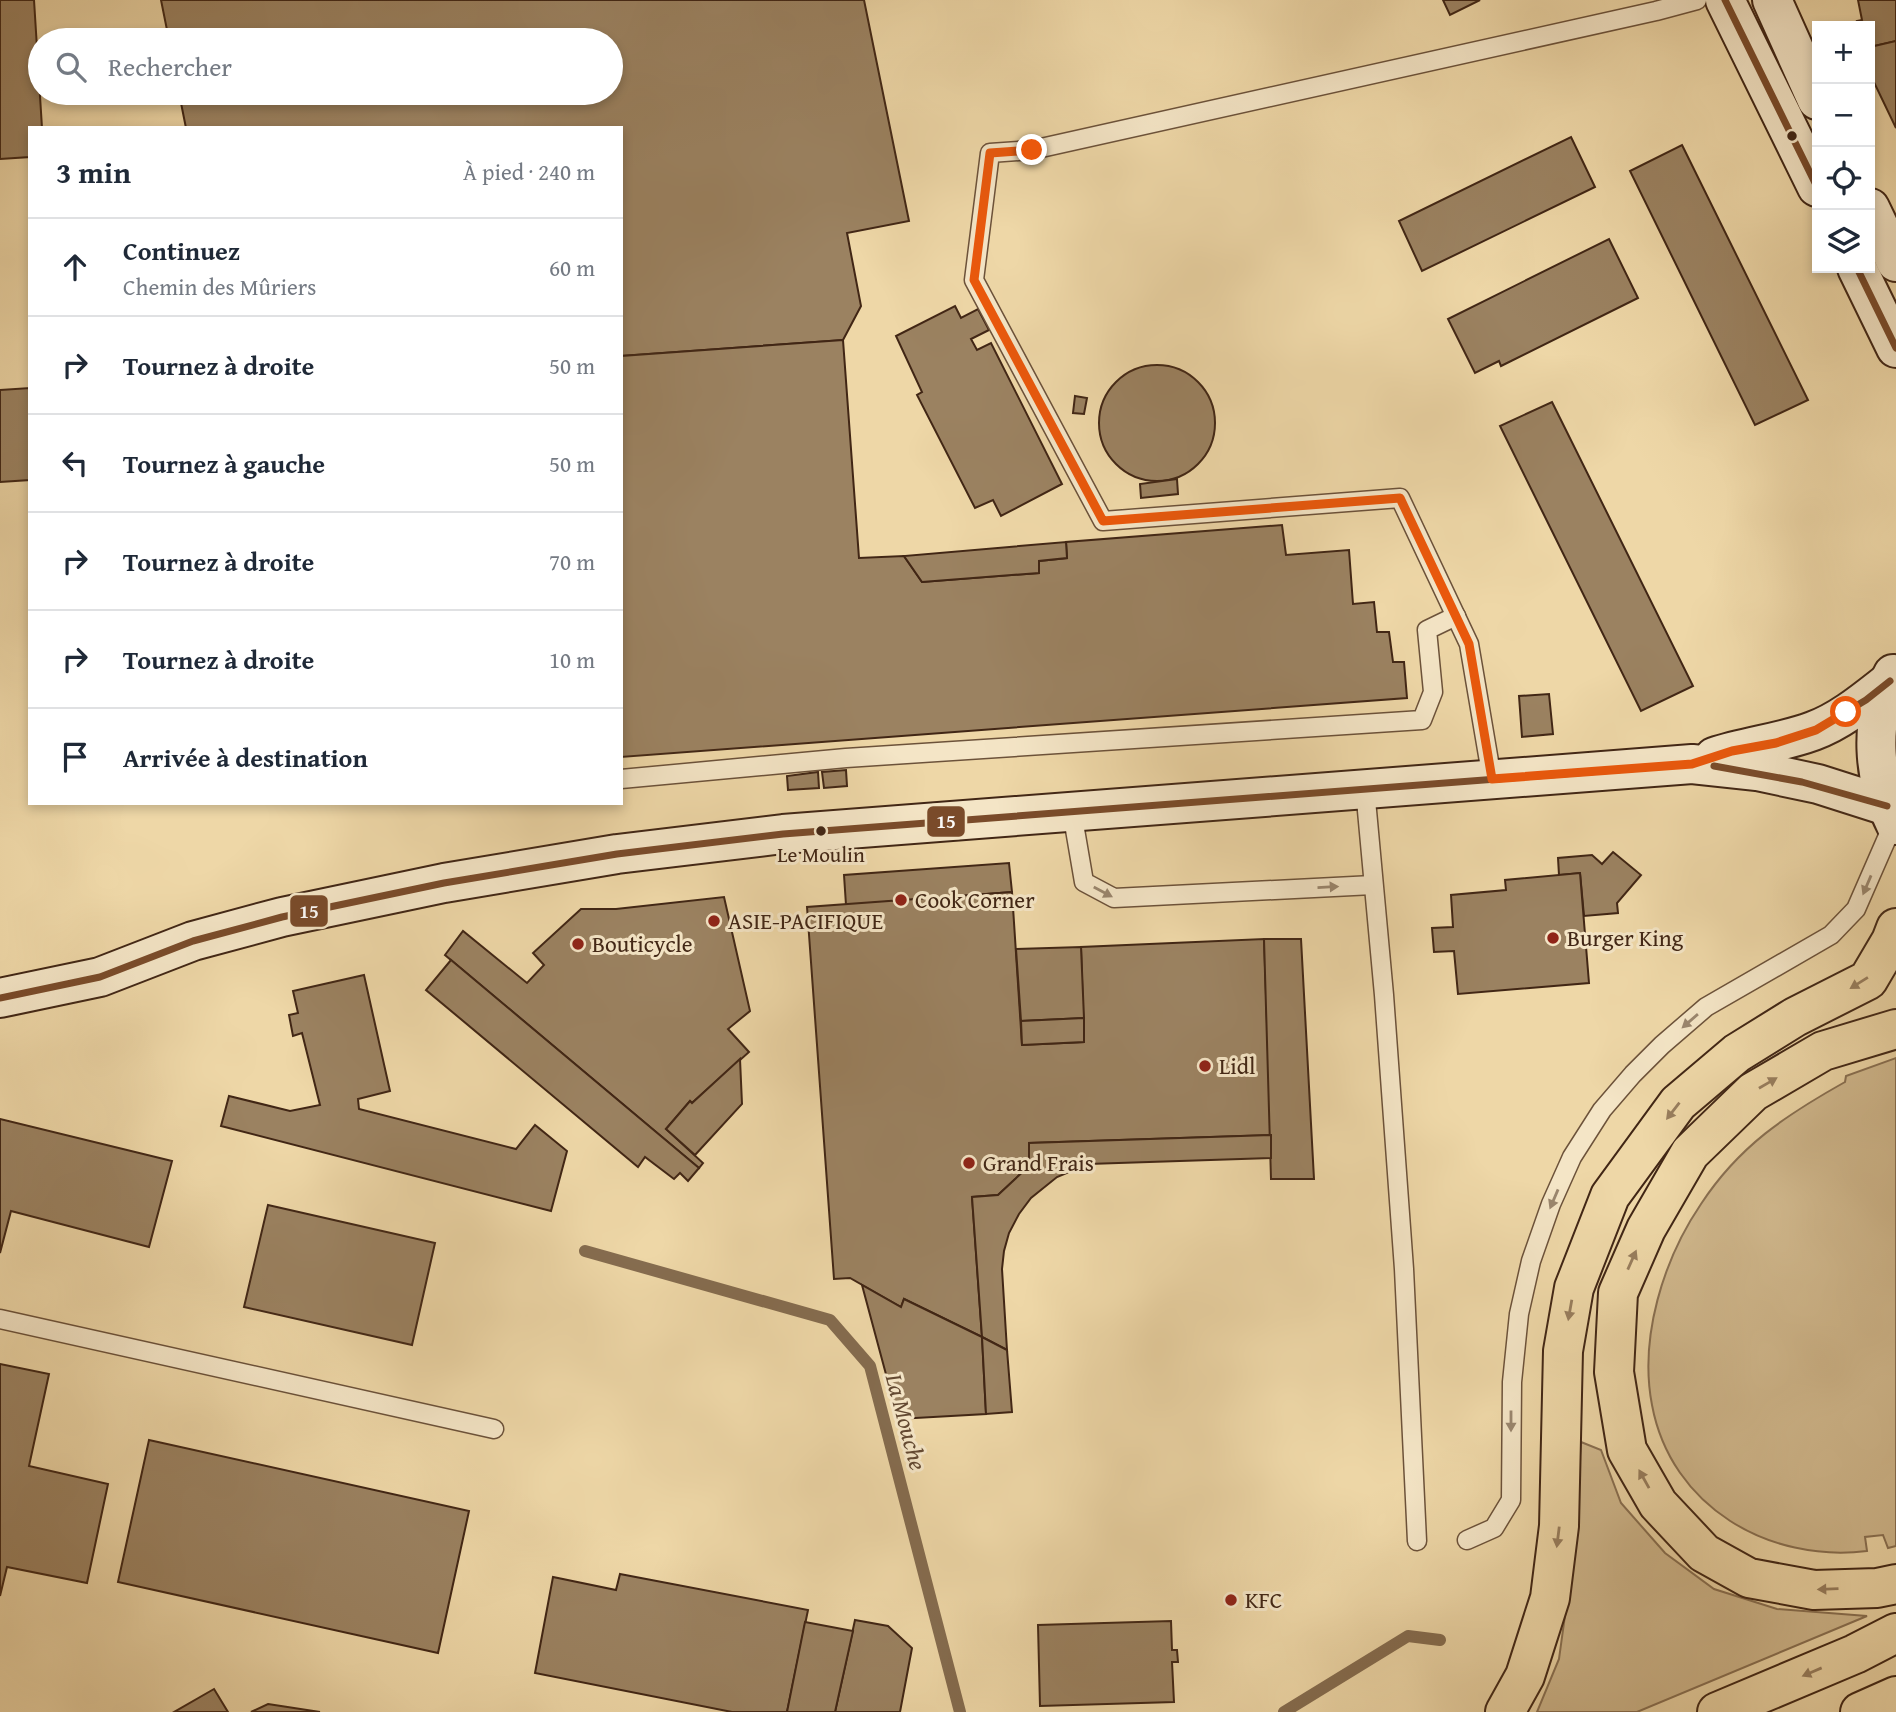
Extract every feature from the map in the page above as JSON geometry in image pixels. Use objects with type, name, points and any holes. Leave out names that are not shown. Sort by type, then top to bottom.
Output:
[{"type":"highway","points":[[1505,1712],[1525,1676],[1550,1598],[1559,1526],[1563,1351],[1574,1288],[1610,1196],[1678,1103],[1737,1053],[1795,1017],[1868,980],[1896,928]]},
{"type":"highway","points":[[1896,1029],[1823,1051],[1753,1092],[1690,1153],[1646,1229],[1618,1293],[1614,1371],[1627,1450],[1658,1504],[1704,1553],[1749,1578],[1814,1590],[1877,1588],[1896,1584]]},
{"type":"highway","points":[[1717,1712],[1855,1654],[1896,1633]]},
{"type":"highway","points":[[1860,1712],[1896,1696]]},
{"type":"street","points":[[1725,0],[1812,177]]},
{"type":"street","points":[[1772,0],[1812,89]]},
{"type":"street","points":[[1871,210],[1896,262]]},
{"type":"street","points":[[1859,273],[1896,348]]},
{"type":"street","points":[[1692,764],[1816,730],[1866,700],[1893,675]]},
{"type":"street","points":[[1892,818],[1879,775],[1876,743],[1880,711],[1893,675]]},
{"type":"street","points":[[0,998],[100,976],[193,941],[282,916],[444,883],[617,855],[783,834],[1692,764],[1757,771],[1818,784],[1892,818]]},
{"type":"lane","points":[[1492,779],[1469,644],[1400,498],[1103,521],[974,280],[990,153],[1032,150],[1697,0]]},
{"type":"lane","points":[[623,779],[846,758],[1422,720],[1433,692],[1427,630],[1456,616]]},
{"type":"lane","points":[[1365,789],[1384,995],[1404,1269],[1417,1541]]},
{"type":"lane","points":[[1072,812],[1084,882],[1114,898],[1373,885]]},
{"type":"lane","points":[[1467,1540],[1494,1528],[1511,1500],[1512,1381],[1519,1314],[1531,1261],[1551,1204],[1572,1157],[1602,1110],[1662,1045],[1706,1007],[1831,935],[1856,909],[1892,818]]},
{"type":"lane","points":[[0,1319],[494,1429]]},
{"type":"shaded area","points":[[1896,1058],[1896,1546],[1888,1548],[1883,1535],[1865,1537],[1867,1551],[1830,1552],[1795,1548],[1761,1537],[1730,1521],[1703,1499],[1680,1473],[1663,1441],[1652,1405],[1649,1353],[1657,1300],[1675,1250],[1687,1226],[1731,1165],[1784,1120],[1845,1082],[1846,1076]]},
{"type":"shaded area","points":[[1581,1442],[1601,1450],[1621,1503],[1665,1553],[1714,1589],[1777,1609],[1867,1616],[1637,1712],[1537,1712],[1559,1659],[1571,1572]]},
{"type":"building","points":[[0,0],[34,0],[36,28],[28,28],[28,105],[41,105],[42,126],[28,126],[28,157],[0,159]]},
{"type":"building","points":[[161,0],[864,0],[909,221],[847,233],[861,306],[843,340],[623,356],[623,126],[186,126],[181,105],[623,105],[623,28],[167,28]]},
{"type":"building","points":[[1443,0],[1480,0],[1450,15]]},
{"type":"building","points":[[1858,0],[1896,0],[1896,41],[1875,46],[1875,21],[1857,21],[1862,20]]},
{"type":"building","points":[[1896,41],[1896,128],[1875,84],[1875,46]]},
{"type":"building","points":[[1571,137],[1595,187],[1422,271],[1399,221]]},
{"type":"building","points":[[1682,145],[1808,400],[1755,425],[1630,171]]},
{"type":"building","points":[[1609,239],[1638,298],[1501,366],[1499,361],[1475,373],[1448,319]]},
{"type":"building","points":[[955,306],[961,318],[978,309],[989,330],[971,339],[977,350],[991,343],[1062,484],[1001,516],[993,500],[975,508],[917,395],[922,392],[896,336]]},
{"type":"building","points":[[843,340],[859,558],[904,556],[922,582],[1039,573],[1039,561],[1067,558],[1066,542],[1282,525],[1286,555],[1349,550],[1353,604],[1374,602],[1377,632],[1389,632],[1393,662],[1404,662],[1407,698],[623,757],[623,356]]},
{"type":"building","points":[[1157,365],[1179,369],[1198,382],[1211,401],[1215,423],[1211,445],[1198,464],[1179,477],[1157,481],[1135,477],[1116,464],[1103,445],[1099,423],[1103,401],[1116,382],[1135,369]]},
{"type":"building","points":[[28,388],[28,480],[0,482],[0,390]]},
{"type":"building","points":[[1075,396],[1087,398],[1084,414],[1073,413]]},
{"type":"building","points":[[1552,402],[1693,686],[1641,711],[1500,426]]},
{"type":"building","points":[[1177,479],[1178,494],[1141,498],[1140,484]]},
{"type":"building","points":[[1066,542],[1067,558],[1039,561],[1039,573],[922,582],[904,556]]},
{"type":"building","points":[[1549,694],[1553,734],[1522,737],[1519,696]]},
{"type":"building","points":[[846,770],[847,786],[824,788],[822,772]]},
{"type":"building","points":[[818,772],[819,788],[788,790],[787,776]]},
{"type":"building","points":[[1613,852],[1641,875],[1617,903],[1618,913],[1584,916],[1580,873],[1559,875],[1558,858],[1592,855],[1602,864]]},
{"type":"building","points":[[1009,863],[1012,892],[846,905],[844,875]]},
{"type":"building","points":[[1580,873],[1589,983],[1458,994],[1454,951],[1434,952],[1432,928],[1453,927],[1451,895],[1506,890],[1505,880]]},
{"type":"building","points":[[1012,892],[1022,1045],[1084,1042],[1081,947],[1264,939],[1271,1135],[1029,1143],[1029,1166],[998,1195],[972,1197],[982,1337],[904,1299],[901,1307],[850,1278],[834,1279],[807,907]]},
{"type":"building","points":[[724,897],[750,1011],[728,1029],[749,1052],[692,1103],[690,1101],[666,1129],[703,1163],[699,1168],[445,955],[463,931],[527,983],[544,965],[533,953],[581,909],[616,909]]},
{"type":"building","points":[[1264,939],[1301,939],[1314,1179],[1271,1179]]},
{"type":"building","points":[[1081,947],[1084,1018],[1021,1021],[1016,949]]},
{"type":"building","points":[[451,960],[699,1168],[688,1181],[680,1173],[674,1179],[645,1157],[638,1167],[426,990]]},
{"type":"building","points":[[364,975],[390,1091],[358,1099],[359,1109],[516,1149],[535,1125],[567,1151],[551,1211],[221,1126],[229,1096],[290,1111],[320,1105],[302,1033],[293,1036],[289,1015],[298,1013],[293,991]]},
{"type":"building","points":[[1084,1018],[1084,1042],[1022,1045],[1021,1021]]},
{"type":"building","points":[[740,1059],[742,1104],[695,1155],[666,1129],[690,1101],[692,1103]]},
{"type":"building","points":[[0,1119],[172,1161],[149,1247],[11,1211],[0,1253]]},
{"type":"building","points":[[1271,1135],[1271,1158],[1088,1164],[1057,1177],[1031,1198],[1009,1233],[1002,1269],[1007,1350],[982,1337],[972,1197],[998,1195],[1029,1166],[1029,1143]]},
{"type":"building","points":[[268,1205],[435,1243],[412,1345],[244,1307]]},
{"type":"building","points":[[862,1285],[901,1307],[904,1299],[982,1337],[986,1414],[898,1419]]},
{"type":"building","points":[[982,1337],[1007,1350],[1012,1412],[986,1414]]},
{"type":"building","points":[[0,1364],[49,1374],[29,1466],[108,1484],[87,1583],[7,1567],[0,1596]]},
{"type":"building","points":[[149,1440],[469,1511],[438,1653],[118,1582]]},
{"type":"building","points":[[620,1574],[808,1610],[787,1712],[732,1712],[535,1673],[553,1577],[616,1590]]},
{"type":"building","points":[[855,1620],[888,1626],[912,1648],[900,1712],[835,1712]]},
{"type":"building","points":[[1171,1621],[1172,1650],[1177,1650],[1178,1662],[1172,1662],[1174,1702],[1040,1706],[1038,1625]]},
{"type":"building","points":[[805,1622],[853,1631],[835,1712],[787,1712]]},
{"type":"building","points":[[214,1689],[228,1712],[174,1712]]},
{"type":"building","points":[[268,1704],[320,1712],[251,1712]]},
{"type":"waterway","name":"La Mouche","points":[[585,1251],[830,1320],[870,1366],[960,1712]]},
{"type":"waterway","name":"La Mouche","points":[[1284,1712],[1408,1636],[1440,1640]]},
{"type":"transit line","name":"15","points":[[1725,0],[1812,177]]},
{"type":"transit line","name":"15","points":[[1859,273],[1896,348]]},
{"type":"transit line","name":"15","points":[[0,998],[100,977],[193,941],[282,917],[444,883],[617,854],[783,834],[1692,764],[1816,730],[1866,700],[1890,681]]},
{"type":"transit line","name":"15","points":[[1714,766],[1802,782],[1887,806]]},
{"type":"place","name":"Le Moulin","points":[[821,831]]},
{"type":"place","name":"Cook Corner","points":[[901,900]]},
{"type":"place","name":"ASIE-PACIFIQUE","points":[[714,921]]},
{"type":"place","name":"Burger King","points":[[1553,938]]},
{"type":"place","name":"Bouticycle","points":[[578,944]]},
{"type":"place","name":"Lidl","points":[[1205,1066]]},
{"type":"place","name":"Grand Frais","points":[[969,1163]]},
{"type":"place","name":"KFC","points":[[1231,1600]]},
{"type":"route","points":[[1032,150],[990,153],[974,280],[1103,521],[1400,498],[1469,644],[1492,779],[1692,764],[1816,730],[1846,712]]}]
